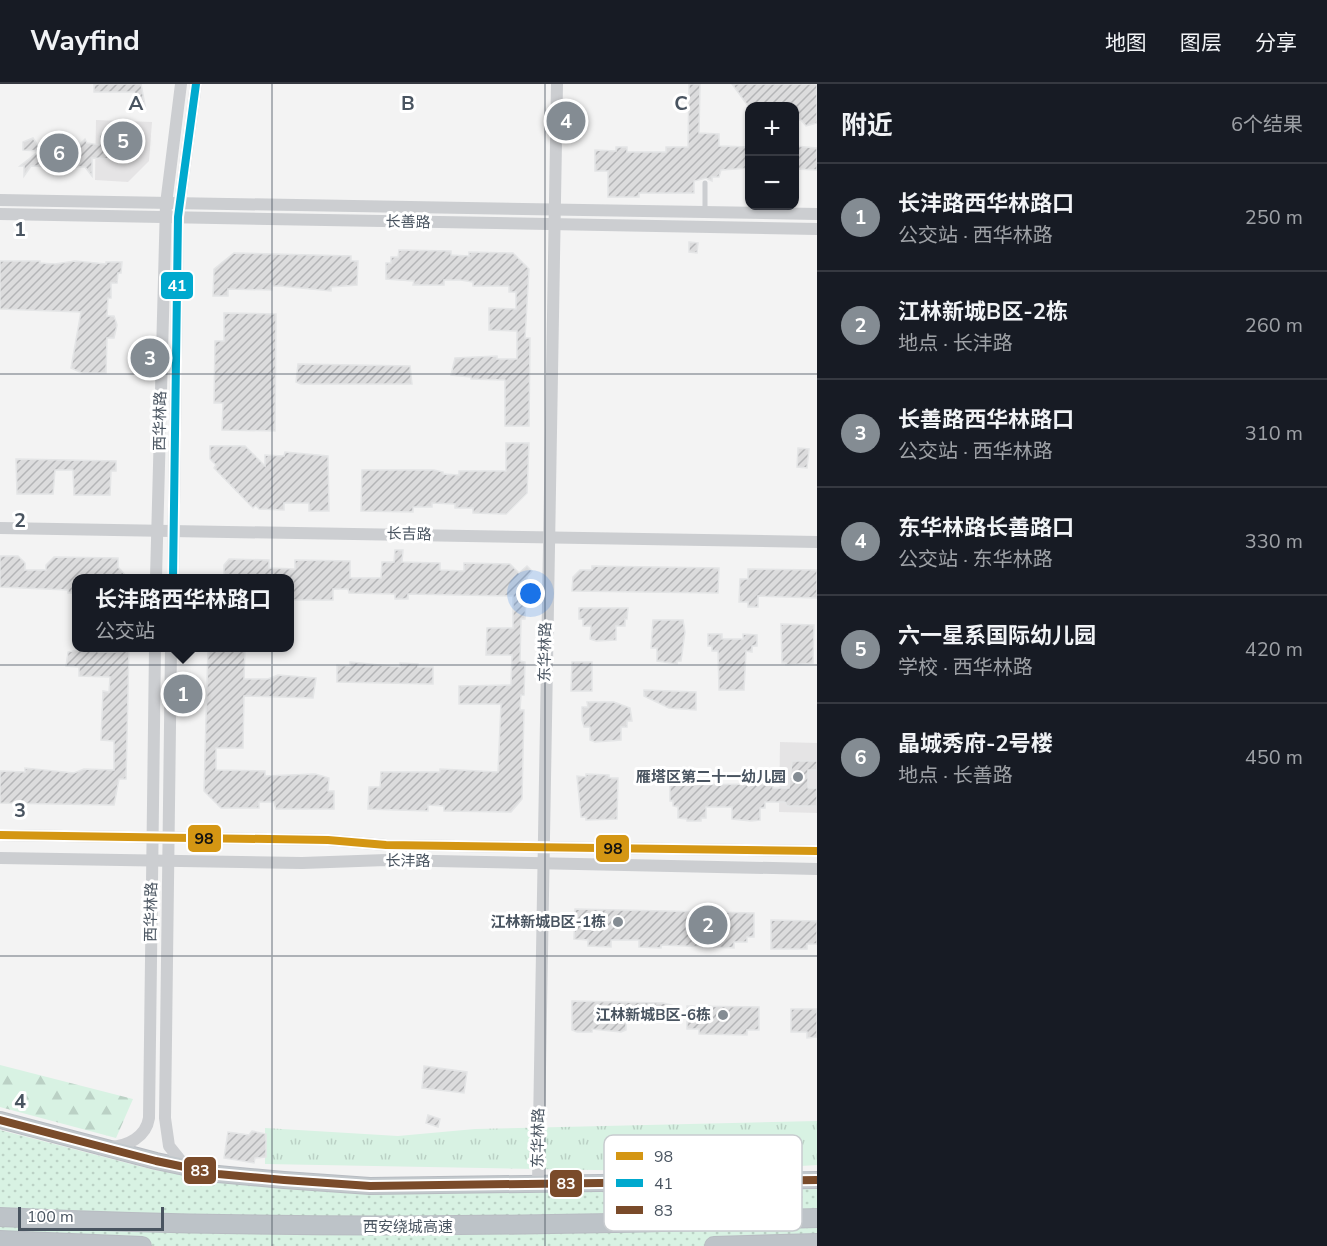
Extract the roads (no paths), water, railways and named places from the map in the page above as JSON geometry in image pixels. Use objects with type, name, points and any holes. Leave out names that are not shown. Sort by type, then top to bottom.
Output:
[{"type":"highway","points":[[0,1120],[186,1167],[251,1177],[370,1186],[604,1183]]},
{"type":"highway","points":[[802,1180],[817,1180]]},
{"type":"highway","points":[[0,1204],[169,1225]]},
{"type":"highway","name":"西安绕城高速","points":[[0,1217],[169,1225],[395,1227],[604,1223]]},
{"type":"highway","name":"西安绕城高速","points":[[802,1218],[817,1218]]},
{"type":"highway","points":[[0,1240],[142,1246]]},
{"type":"highway","points":[[714,1246],[817,1243]]},
{"type":"street","name":"西华林路","points":[[173,574],[172,217],[166,204],[181,84]]},
{"type":"street","name":"西华林路","points":[[156,574],[172,217],[181,204],[196,84]]},
{"type":"street","name":"东华林路","points":[[538,1184],[547,537],[557,84]]},
{"type":"street","name":"长善路","points":[[0,200],[817,214]]},
{"type":"street","name":"长善路","points":[[0,214],[817,229]]},
{"type":"street","name":"长吉路","points":[[0,528],[817,542]]},
{"type":"street","name":"西华林路","points":[[105,1148],[126,1145],[144,1132],[148,1123],[155,652]]},
{"type":"street","name":"西华林路","points":[[171,652],[166,838],[168,861],[165,1127],[173,1154],[186,1167]]},
{"type":"street","name":"长沣路","points":[[0,835],[328,840],[386,845],[817,851]]},
{"type":"street","name":"长沣路","points":[[0,858],[152,861],[542,862],[817,869]]},
{"type":"lane","points":[[705,183],[705,212]]},
{"type":"place","name":"东华林路长善路口","points":[[566,121]]},
{"type":"place","name":"六一星系国际幼儿园","points":[[123,141]]},
{"type":"place","name":"晶城秀府-2号楼","points":[[59,153]]},
{"type":"place","name":"长善路西华林路口","points":[[150,358]]},
{"type":"place","name":"长沣路西华林路口","points":[[183,694]]},
{"type":"place","name":"雁塔区第二十一幼儿园","points":[[798,777]]},
{"type":"place","name":"江林新城B区-1栋","points":[[618,922]]},
{"type":"place","name":"江林新城B区-2栋","points":[[708,925]]},
{"type":"place","name":"江林新城B区-6栋","points":[[723,1015]]}]
